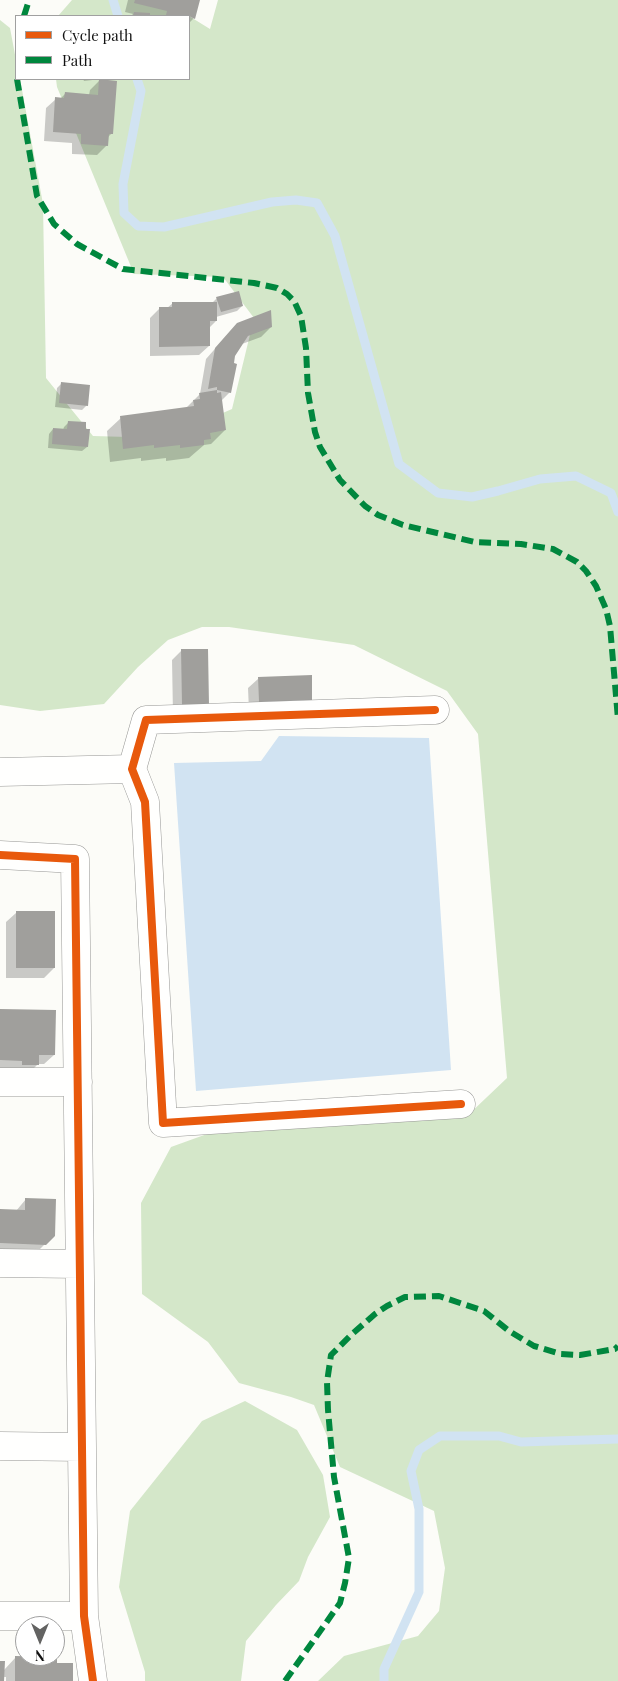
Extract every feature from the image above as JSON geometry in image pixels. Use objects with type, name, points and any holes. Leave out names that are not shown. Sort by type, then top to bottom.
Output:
[{"type":"street","points":[[435,710],[146,720],[132,769],[145,802],[163,1123],[461,1104]]},
{"type":"street","points":[[0,772],[132,769]]},
{"type":"street","points":[[0,855],[75,859],[84,1616],[93,1681]]},
{"type":"street","points":[[0,1082],[78,1082]]},
{"type":"street","points":[[0,1263],[79,1264]]},
{"type":"street","points":[[0,1446],[82,1447]]},
{"type":"street","points":[[0,1616],[84,1616]]},
{"type":"green space","points":[[72,0],[163,0],[187,15],[59,15]]},
{"type":"green space","points":[[218,0],[618,0],[618,1681],[318,1681],[344,1656],[418,1636],[439,1611],[445,1568],[434,1511],[340,1467],[314,1405],[239,1383],[208,1342],[142,1294],[141,1203],[171,1147],[243,1121],[466,1117],[507,1078],[478,734],[447,691],[354,645],[229,627],[202,627],[168,640],[138,667],[104,704],[40,711],[0,705],[0,20],[10,28],[15,55],[15,80],[20,80],[43,204],[46,378],[93,436],[165,438],[232,409],[254,318],[223,277],[134,274],[57,87],[56,80],[190,80],[190,17],[210,29]]},
{"type":"green space","points":[[245,1401],[297,1430],[323,1475],[330,1517],[308,1557],[299,1581],[246,1641],[241,1681],[145,1681],[145,1672],[119,1587],[130,1511],[202,1421]]},
{"type":"water","points":[[279,736],[429,738],[451,1070],[196,1091],[174,763],[261,761]]},
{"type":"building","points":[[135,0],[200,0],[195,19],[190,15],[166,15],[167,11],[134,3]]},
{"type":"building","points":[[134,12],[150,13],[150,15],[133,15]]},
{"type":"building","points":[[99,80],[117,81],[113,134],[109,134],[108,146],[81,144],[81,134],[53,132],[55,97],[64,98],[65,92],[98,95]]},
{"type":"building","points":[[239,291],[243,306],[221,312],[216,297]]},
{"type":"building","points":[[172,302],[217,302],[217,321],[210,321],[210,346],[159,347],[159,307],[172,307]]},
{"type":"building","points":[[271,310],[272,327],[248,336],[235,356],[234,363],[237,364],[231,393],[217,390],[217,387],[208,389],[215,348],[237,323]]},
{"type":"building","points":[[61,382],[90,385],[88,406],[59,403]]},
{"type":"building","points":[[217,390],[217,393],[221,392],[226,430],[210,433],[211,439],[204,440],[204,445],[180,448],[180,445],[154,448],[154,445],[123,449],[120,416],[194,406],[193,400],[200,399],[199,393]]},
{"type":"building","points":[[68,421],[86,422],[86,429],[90,429],[88,447],[52,444],[53,428],[67,429]]},
{"type":"building","points":[[181,649],[208,649],[209,705],[182,706]]},
{"type":"building","points":[[312,675],[312,700],[259,702],[258,677]]},
{"type":"building","points":[[16,911],[55,911],[55,968],[16,968]]},
{"type":"building","points":[[0,1009],[56,1010],[55,1055],[39,1055],[39,1065],[22,1065],[22,1061],[0,1060]]},
{"type":"building","points":[[25,1198],[56,1199],[55,1236],[46,1245],[0,1243],[0,1209],[25,1210]]},
{"type":"building","points":[[0,1661],[5,1661],[4,1681],[0,1681]]},
{"type":"building","points":[[65,1663],[73,1663],[73,1681],[15,1681],[15,1666],[65,1666]]},
{"type":"waterway","points":[[113,0],[118,15]]},
{"type":"waterway","points":[[137,80],[141,91],[123,184],[124,213],[138,226],[164,227],[272,202],[296,200],[317,203],[335,236],[399,464],[438,493],[472,497],[540,479],[576,476],[611,493],[618,512]]},
{"type":"waterway","points":[[384,1681],[384,1669],[419,1592],[419,1509],[411,1471],[419,1450],[440,1436],[499,1436],[521,1442],[618,1439]]},
{"type":"marked path","points":[[24,15],[29,0]]},
{"type":"marked path","points":[[17,80],[37,196],[54,224],[77,244],[123,269],[254,283],[277,288],[294,301],[301,316],[306,348],[308,393],[315,432],[320,447],[340,480],[365,506],[378,515],[403,525],[475,542],[521,544],[553,549],[577,562],[586,571],[596,586],[606,609],[610,626],[618,719]]},
{"type":"marked path","points":[[285,1681],[340,1603],[349,1558],[334,1477],[328,1410],[327,1382],[331,1355],[375,1314],[405,1297],[439,1296],[484,1311],[509,1331],[534,1346],[561,1354],[580,1355],[615,1349],[618,1346]]},
{"type":"cycle path","points":[[435,710],[146,720],[132,769],[145,802],[163,1123],[461,1104]]},
{"type":"cycle path","points":[[0,855],[75,859],[84,1616],[93,1681]]}]
